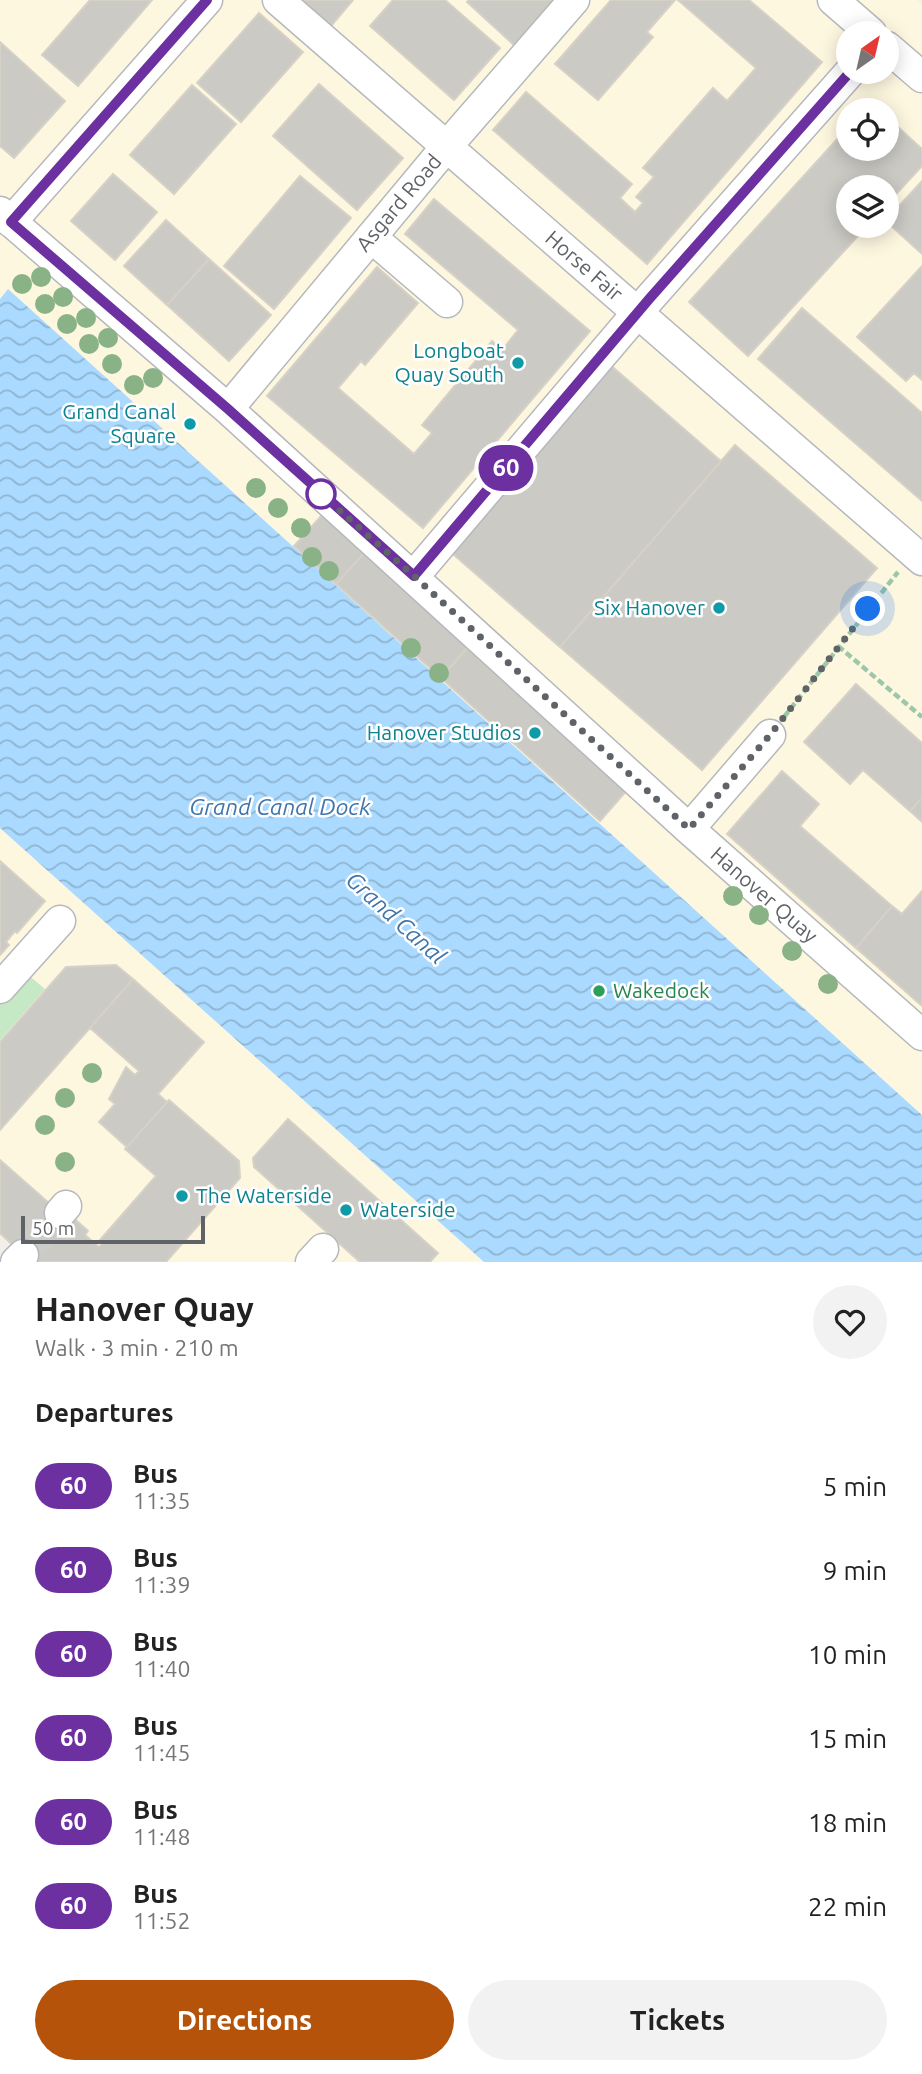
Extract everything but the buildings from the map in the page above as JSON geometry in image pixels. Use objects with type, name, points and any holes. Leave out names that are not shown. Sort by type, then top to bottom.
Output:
[{"type":"street","points":[[6,217],[207,0]]},
{"type":"street","name":"Horse Fair","points":[[278,0],[918,556]]},
{"type":"street","name":"Asgard Road","points":[[228,409],[447,146],[573,0]]},
{"type":"street","points":[[833,0],[858,21]]},
{"type":"street","points":[[900,58],[922,77]]},
{"type":"street","points":[[414,576],[638,313],[839,84]]},
{"type":"street","name":"Hanover Quay","points":[[6,217],[228,409],[689,829],[921,1033]]},
{"type":"street","points":[[371,237],[447,302]]},
{"type":"street","points":[[689,829],[770,735]]},
{"type":"street","points":[[0,988],[60,921]]},
{"type":"path","points":[[770,735],[838,646],[918,556]]},
{"type":"path","points":[[838,646],[922,717]]},
{"type":"shaded area","points":[[0,0],[918,0],[922,4],[922,1262],[26,1262],[0,1235]]},
{"type":"green space","points":[[27,974],[45,989],[0,1040],[0,1005]]},
{"type":"water","name":"Grand Canal Dock","points":[[8,289],[922,1115],[922,1262],[484,1262],[0,828],[0,299]]},
{"type":"tunnel","points":[[23,1255],[60,1213]]},
{"type":"bus line","name":"60","points":[[207,0],[11,222],[228,409],[414,576],[650,298],[839,84]]},
{"type":"place","name":"Longboat Quay South","points":[[518,363]]},
{"type":"place","name":"Grand Canal Square","points":[[190,424]]},
{"type":"place","name":"Six Hanover","points":[[719,608]]},
{"type":"place","name":"Hanover Studios","points":[[535,733]]},
{"type":"place","name":"Wakedock","points":[[599,991]]},
{"type":"place","name":"The Waterside","points":[[182,1196]]},
{"type":"place","name":"Waterside","points":[[346,1210]]},
{"type":"route","points":[[321,494],[689,829],[770,735],[868,609]]},
{"type":"water label","name":"Grand Canal","points":[[396,918]]}]
